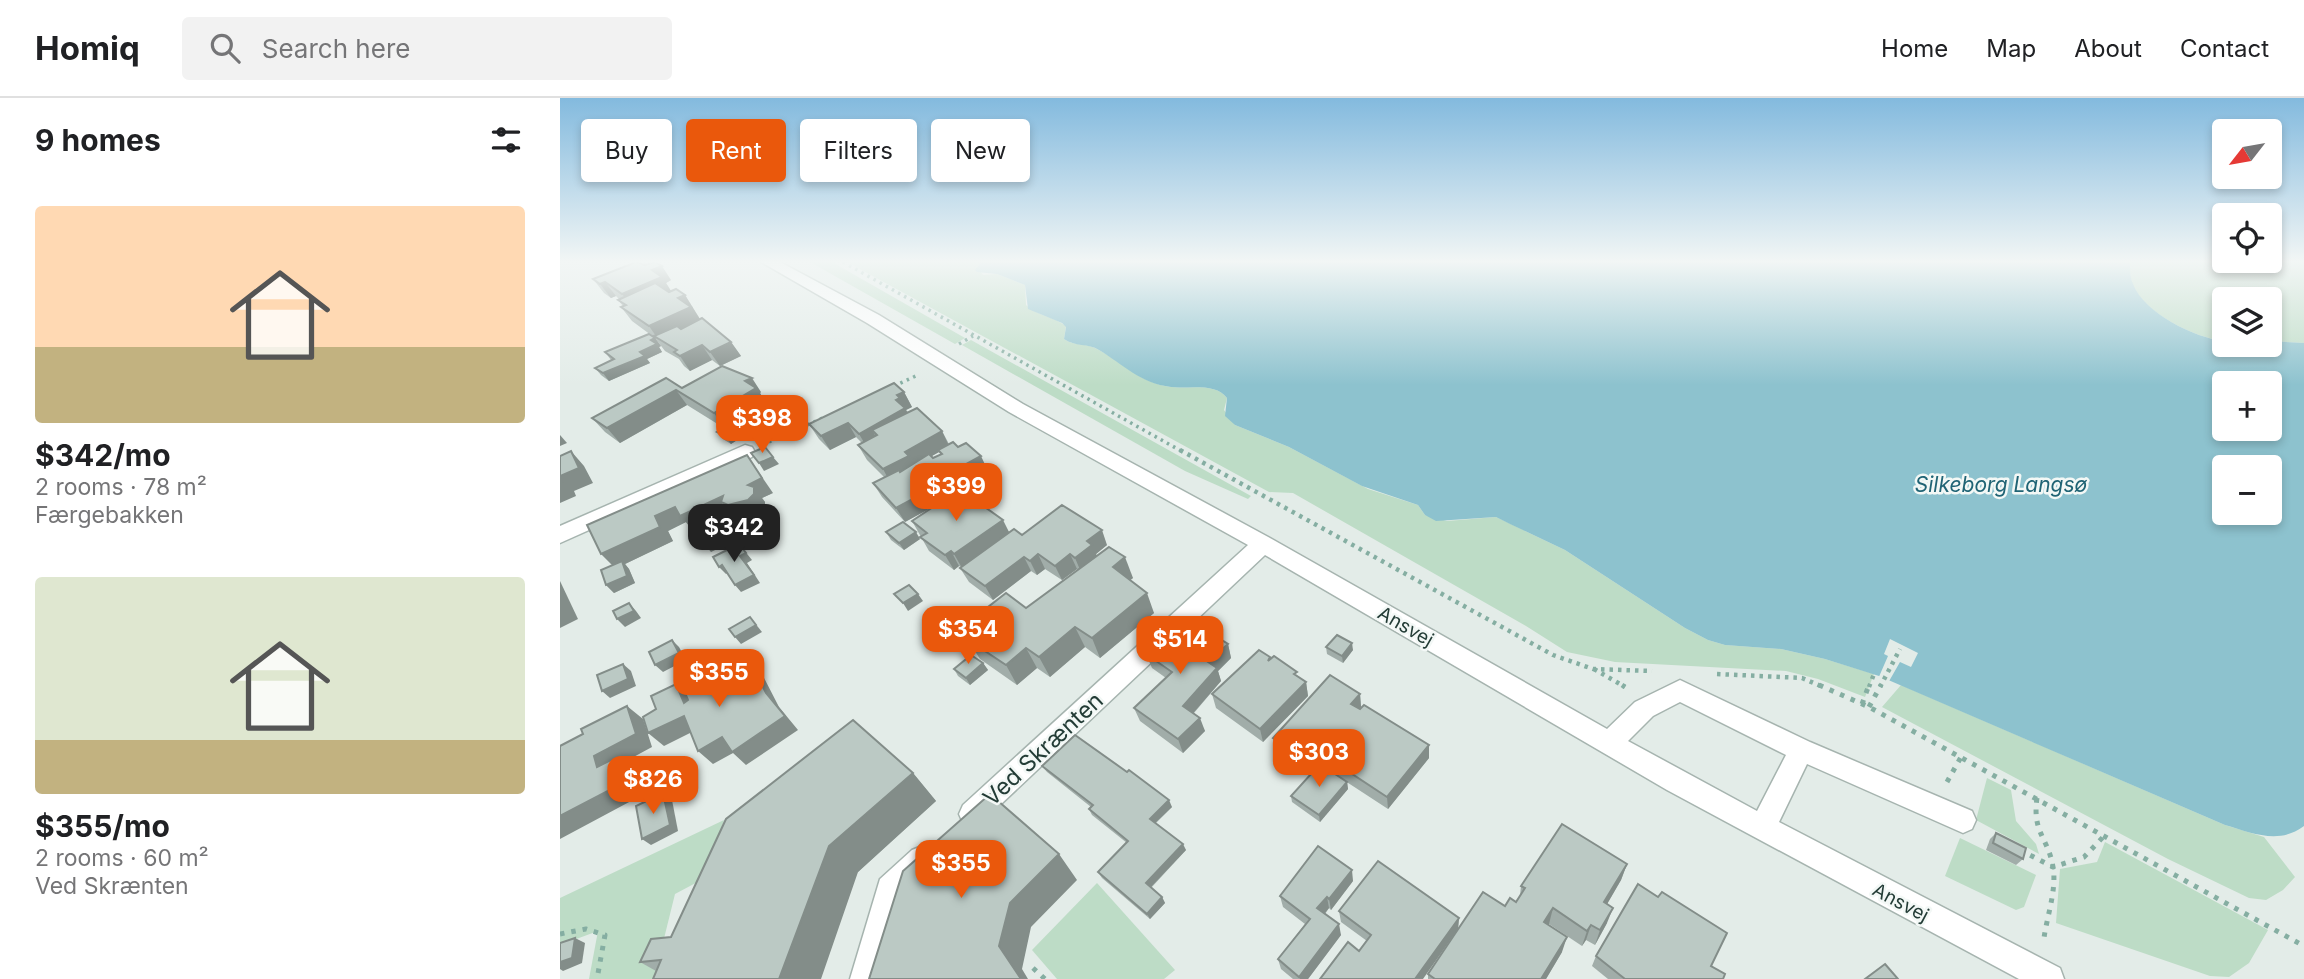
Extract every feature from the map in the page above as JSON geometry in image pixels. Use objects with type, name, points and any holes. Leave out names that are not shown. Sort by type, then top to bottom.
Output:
[{"type":"street","name":"Ansvej","points":[[844,303],[1016,408],[1263,544],[1762,829],[2044,976]]},
{"type":"street","points":[[560,535],[746,452]]},
{"type":"street","name":"Ved Skrænten","points":[[865,979],[890,889],[1263,544]]},
{"type":"street","points":[[1609,743],[1644,709],[1680,690],[1801,750],[1963,820]]},
{"type":"street","points":[[1762,829],[1801,750]]},
{"type":"path","points":[[916,303],[1553,655],[1593,669],[1662,672]]},
{"type":"path","points":[[882,391],[944,364]]},
{"type":"path","points":[[746,452],[832,413]]},
{"type":"path","points":[[1869,707],[1900,649]]},
{"type":"path","points":[[1704,674],[1802,678],[1869,707],[2304,946]]},
{"type":"path","points":[[1862,704],[1874,674]]},
{"type":"path","points":[[2037,798],[2033,814],[2038,837],[2053,867],[2044,976]]},
{"type":"path","points":[[1963,820],[2053,867],[2084,857],[2105,835]]},
{"type":"path","points":[[560,934],[586,929],[605,935],[597,979]]},
{"type":"path","points":[[1032,968],[1045,979]]},
{"type":"green space","points":[[883,303],[904,303],[965,338],[955,344]]},
{"type":"green space","points":[[922,303],[1026,303],[1035,311],[1066,326],[1064,339],[1095,348],[1149,381],[1171,387],[1209,388],[1222,393],[1227,398],[1224,410],[1235,425],[1289,447],[1368,489],[1418,505],[1425,515],[1447,521],[1496,517],[1565,550],[1708,640],[1725,645],[1781,649],[1874,674],[1865,697],[1818,679],[1786,671],[1615,662],[1567,652],[1293,493],[1269,492]]},
{"type":"green space","points":[[2145,303],[2212,303],[2212,339],[2185,329]]},
{"type":"green space","points":[[2282,303],[2304,303],[2304,343],[2282,342]]},
{"type":"green space","points":[[971,340],[1251,496],[1248,499],[1185,471],[962,345]]},
{"type":"green space","points":[[1901,685],[2225,825],[2264,837],[2295,877],[2283,890],[2266,900],[2249,898],[2168,859],[1882,707]]},
{"type":"green space","points":[[1987,778],[2011,790],[2016,821],[2036,844],[2039,854],[1976,820]]},
{"type":"green space","points":[[724,820],[705,878],[675,894],[654,979],[589,979],[598,931],[560,945],[560,898]]},
{"type":"green space","points":[[1960,838],[2036,875],[2024,907],[2016,910],[1945,876]]},
{"type":"green space","points":[[2105,842],[2268,930],[2249,963],[2229,977],[2210,976],[2056,923],[2060,869],[2097,862]]},
{"type":"green space","points":[[1097,883],[1175,970],[1164,979],[1057,979],[1032,950]]},
{"type":"water","name":"Silkeborg Langsø","points":[[1027,303],[2146,303],[2172,322],[2212,339],[2212,357],[2282,357],[2282,342],[2304,343],[2304,826],[2285,835],[2265,836],[2225,825],[1879,676],[1781,649],[1725,645],[1708,640],[1565,550],[1496,517],[1436,521],[1425,515],[1418,505],[1362,486],[1289,447],[1235,425],[1225,416],[1227,398],[1216,390],[1171,387],[1150,382],[1095,348],[1064,339],[1066,327],[1028,309]]},
{"type":"pier","points":[[1890,639],[1918,653],[1911,667],[1900,662],[1888,683],[1878,679],[1888,656],[1884,654]]},
{"type":"building","points":[[623,303],[685,303],[691,307],[649,326],[621,307],[626,305]]},
{"type":"building","points":[[702,318],[731,342],[710,352],[702,345],[680,356],[674,352],[677,350],[654,336],[677,326],[681,329]]},
{"type":"building","points":[[649,334],[655,338],[651,340],[657,344],[640,352],[645,356],[603,373],[595,368],[614,359],[605,352]]},
{"type":"building","points":[[722,366],[752,378],[745,381],[756,388],[714,413],[676,390],[607,428],[592,418],[666,378],[682,388]]},
{"type":"building","points":[[894,383],[904,392],[897,395],[900,398],[896,400],[905,408],[859,434],[848,423],[821,436],[809,424]]},
{"type":"building","points":[[917,408],[942,431],[905,452],[909,456],[883,469],[858,445],[877,435],[872,430]]},
{"type":"building","points":[[732,423],[740,427],[725,436],[717,432]]},
{"type":"building","points":[[953,442],[958,447],[966,443],[981,456],[948,474],[952,478],[896,508],[873,483],[899,470],[900,472],[929,454],[933,458],[942,454],[938,450]]},
{"type":"building","points":[[765,447],[773,457],[759,463],[751,453]]},
{"type":"building","points":[[571,451],[579,468],[560,476],[560,456]]},
{"type":"building","points":[[747,455],[762,478],[748,485],[754,487],[754,494],[748,500],[728,505],[721,502],[723,496],[680,516],[675,507],[655,516],[660,527],[601,554],[587,525]]},
{"type":"building","points":[[957,491],[974,499],[977,497],[985,503],[982,505],[1003,520],[954,554],[951,551],[945,555],[920,537],[927,533],[912,521]]},
{"type":"building","points":[[1062,505],[1102,530],[1087,541],[1092,545],[1075,558],[1070,554],[1055,566],[1038,554],[1030,561],[1024,557],[985,586],[960,568],[1014,529],[1022,535]]},
{"type":"building","points":[[903,522],[916,532],[899,543],[886,532]]},
{"type":"building","points":[[714,530],[719,538],[705,545],[700,537]]},
{"type":"building","points":[[739,544],[746,553],[740,556],[754,575],[735,585],[722,565],[719,567],[713,557]]},
{"type":"building","points":[[1109,547],[1125,557],[1113,567],[1147,593],[1092,638],[1075,627],[1039,657],[1026,648],[1006,665],[967,639],[964,634],[970,621],[1006,593],[1026,608]]},
{"type":"building","points":[[622,561],[627,576],[606,585],[601,570]]},
{"type":"building","points":[[909,585],[918,594],[903,603],[894,594]]},
{"type":"building","points":[[629,603],[634,611],[617,619],[613,611]]},
{"type":"building","points":[[750,617],[756,625],[735,637],[729,629]]},
{"type":"building","points":[[1186,618],[1228,644],[1208,662],[1217,668],[1183,706],[1200,718],[1178,739],[1134,708],[1172,672],[1146,654]]},
{"type":"building","points":[[1337,635],[1352,643],[1342,656],[1326,647]]},
{"type":"building","points":[[672,640],[679,653],[655,665],[649,652]]},
{"type":"building","points":[[1259,650],[1270,657],[1268,661],[1274,656],[1306,682],[1260,729],[1212,694]]},
{"type":"building","points":[[971,655],[983,663],[966,678],[954,669]]},
{"type":"building","points":[[749,660],[766,693],[785,716],[732,752],[722,737],[698,751],[684,716],[648,733],[643,717],[656,709],[651,696],[676,684],[684,703],[688,700],[685,693]]},
{"type":"building","points":[[623,664],[628,679],[602,691],[597,675]]},
{"type":"building","points":[[1330,675],[1360,694],[1351,704],[1360,709],[1364,705],[1429,745],[1387,797],[1334,762],[1338,758],[1307,739],[1295,753],[1273,738]]},
{"type":"building","points":[[627,706],[636,734],[594,756],[597,767],[621,755],[629,780],[560,816],[560,746],[583,734],[581,729]]},
{"type":"building","points":[[853,720],[913,773],[829,846],[779,979],[653,979],[661,960],[640,962],[651,939],[671,937],[726,819]]},
{"type":"building","points":[[1075,735],[1169,800],[1150,819],[1183,844],[1146,883],[1162,897],[1147,914],[1098,872],[1128,841],[1089,809],[1093,805],[1042,766]]},
{"type":"building","points":[[1320,764],[1347,782],[1319,815],[1291,796]]},
{"type":"building","points":[[663,793],[670,825],[642,839],[636,806]]},
{"type":"building","points":[[990,794],[1059,854],[1010,903],[999,946],[1021,979],[869,979],[903,871]]},
{"type":"building","points":[[1562,824],[1627,864],[1604,902],[1613,908],[1600,930],[1591,925],[1587,931],[1553,908],[1544,922],[1567,937],[1541,979],[1435,979],[1428,974],[1483,892],[1505,906],[1510,898],[1516,902],[1525,888],[1521,886]]},
{"type":"building","points":[[1996,833],[2026,848],[2023,859],[1993,843]]},
{"type":"building","points":[[1318,846],[1352,870],[1329,899],[1327,897],[1317,908],[1339,924],[1299,977],[1278,959],[1310,919],[1280,896]]},
{"type":"building","points":[[1378,861],[1459,918],[1415,979],[1320,979],[1348,942],[1359,951],[1371,935],[1339,911]]},
{"type":"building","points":[[1638,884],[1658,897],[1662,892],[1727,933],[1711,966],[1725,974],[1723,979],[1625,979],[1596,956]]},
{"type":"building","points":[[575,938],[572,958],[560,962],[560,943]]},
{"type":"building","points":[[1885,964],[1898,979],[1865,979]]}]
